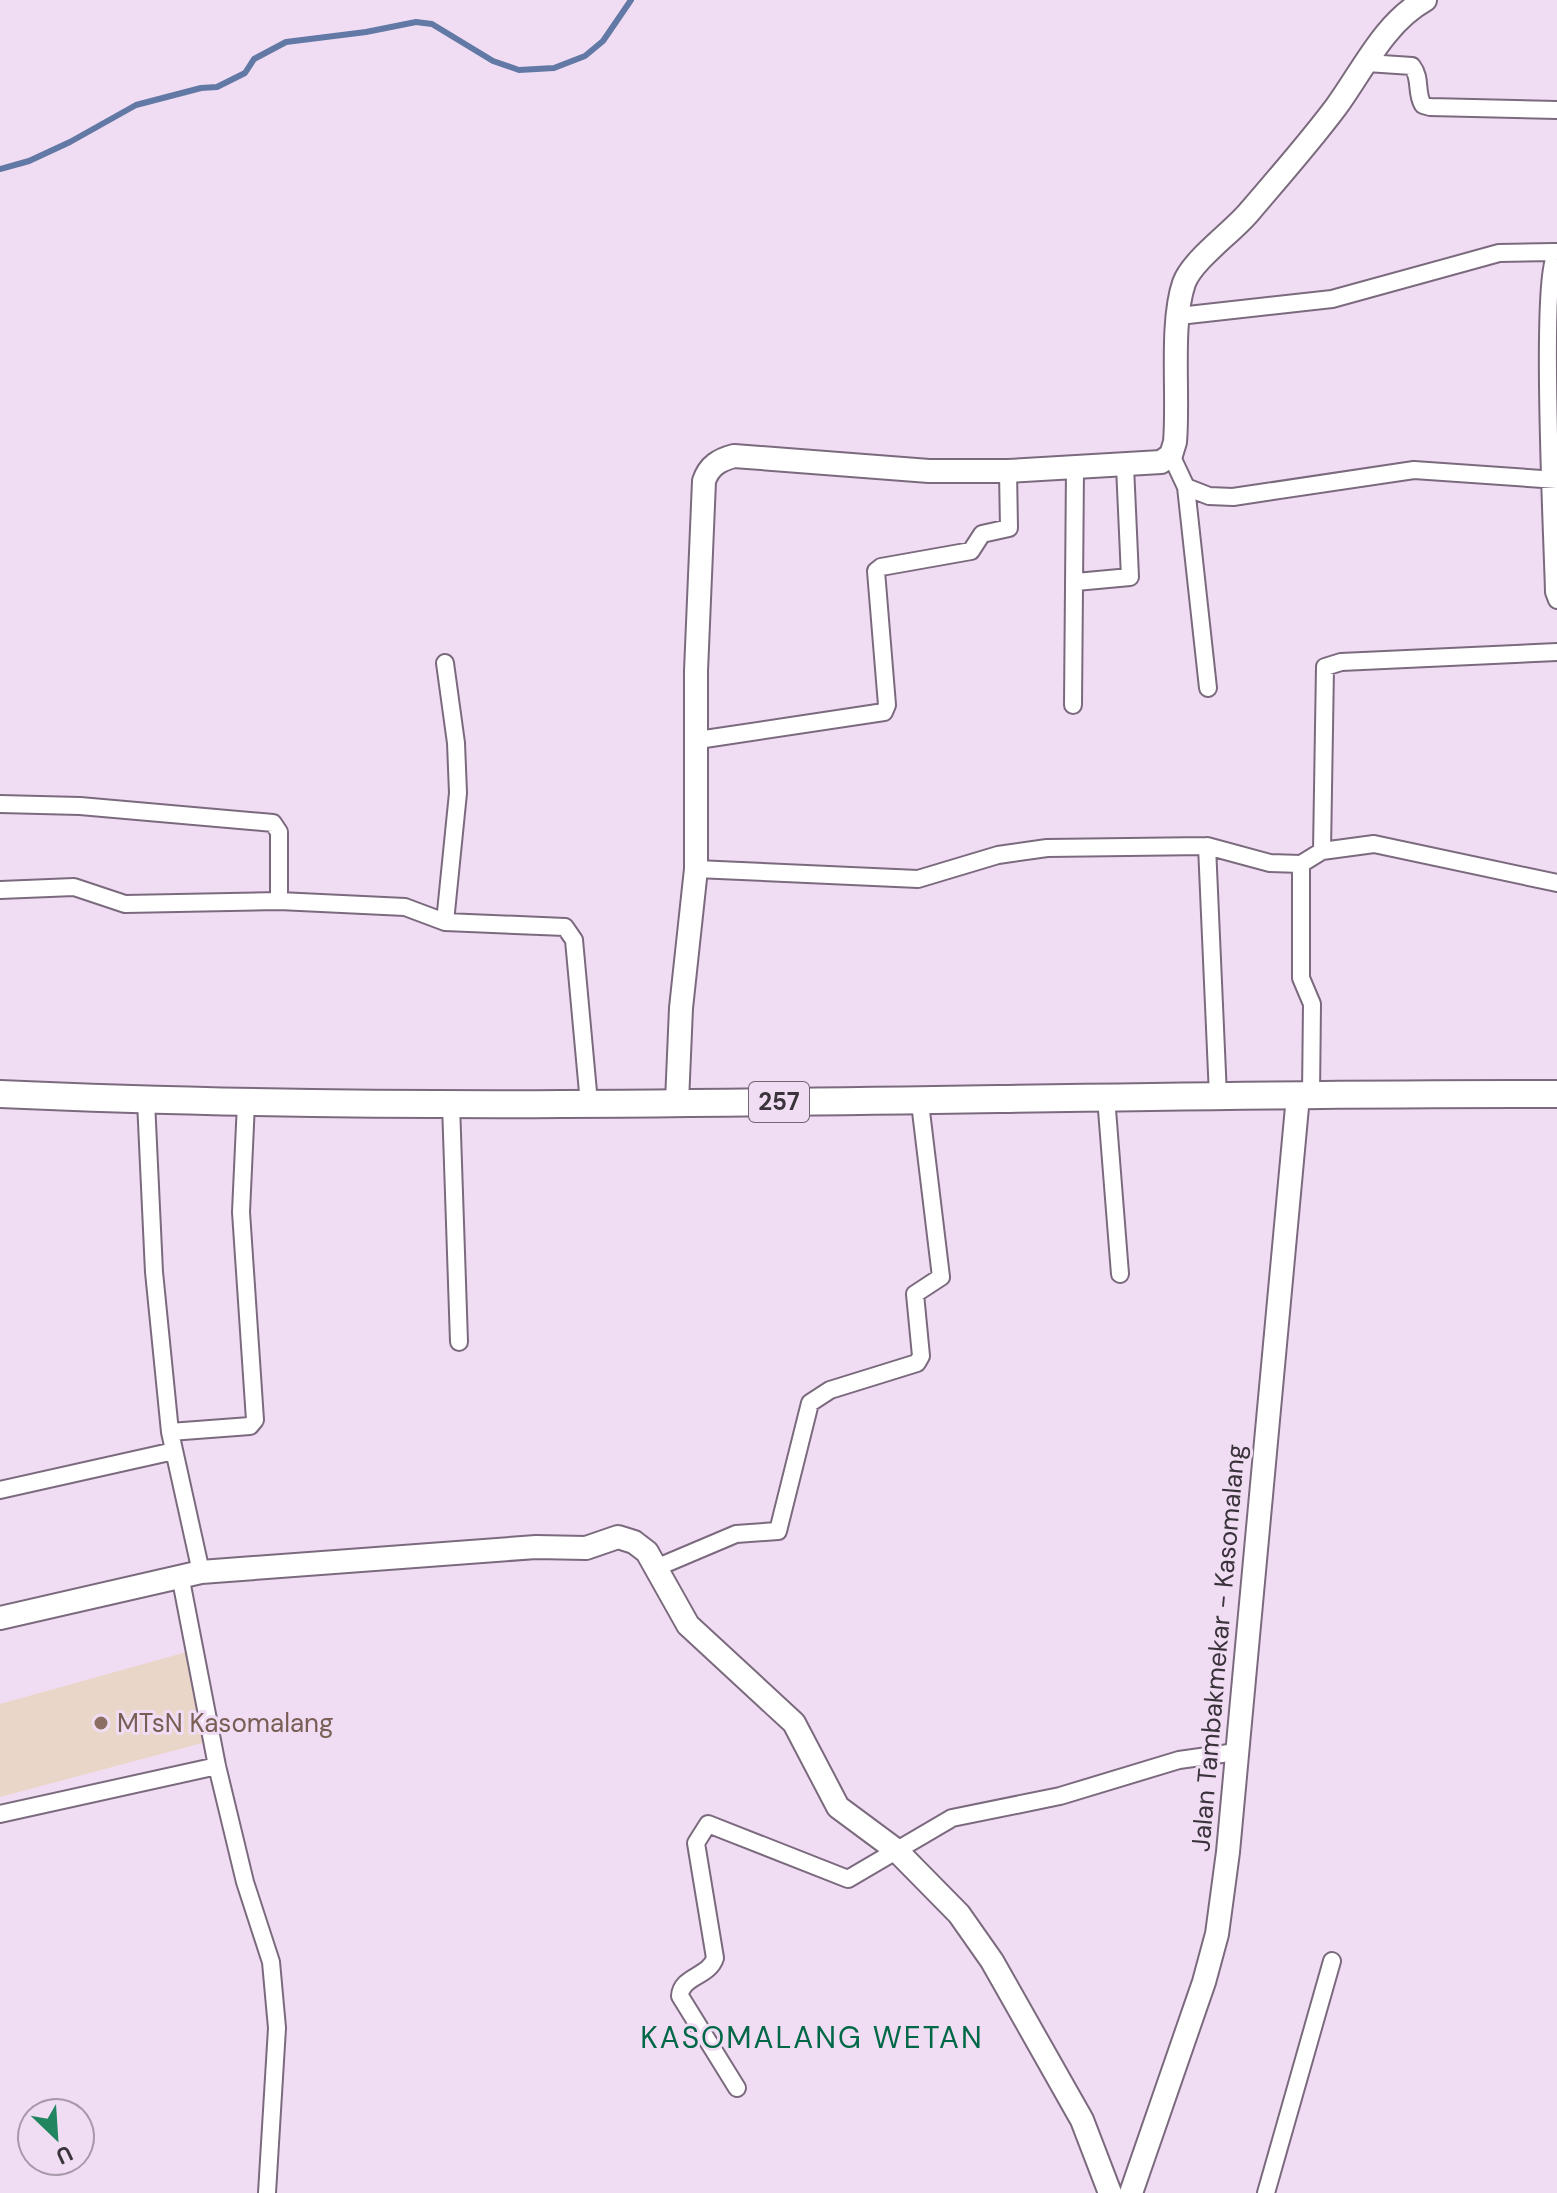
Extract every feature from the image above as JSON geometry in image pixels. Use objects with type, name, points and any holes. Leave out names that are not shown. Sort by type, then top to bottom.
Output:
[{"type":"main road","name":"257","points":[[0,1094],[146,1101],[451,1104],[920,1103],[1106,1097],[1557,1094]]},
{"type":"street","points":[[1208,688],[1186,487],[1171,455],[1176,433],[1179,316],[1186,279],[1194,267],[1234,230],[1367,63],[1393,25],[1407,10],[1425,0]]},
{"type":"street","points":[[1367,63],[1412,66],[1419,79],[1419,99],[1423,105],[1430,107],[1557,110]]},
{"type":"street","points":[[1179,316],[1332,299],[1487,255],[1556,252],[1550,277],[1554,592],[1557,600]]},
{"type":"street","points":[[677,1102],[681,1008],[696,869],[696,671],[704,481],[715,464],[734,456],[877,469],[1008,471],[1151,465],[1171,455]]},
{"type":"street","points":[[1076,582],[1130,577],[1125,466]]},
{"type":"street","points":[[1073,705],[1075,469]]},
{"type":"street","points":[[1186,487],[1209,496],[1233,497],[1414,470],[1554,480]]},
{"type":"street","points":[[698,740],[884,712],[887,705],[876,571],[881,567],[971,551],[982,534],[1009,528],[1008,471]]},
{"type":"street","points":[[1322,851],[1325,667],[1341,662],[1557,652]]},
{"type":"street","points":[[445,663],[458,766],[445,922]]},
{"type":"street","points":[[0,804],[80,806],[273,823],[279,832],[279,901]]},
{"type":"street","points":[[696,869],[918,879],[1025,850],[1207,846],[1270,863],[1301,864],[1322,851],[1357,845],[1391,846],[1557,883]]},
{"type":"street","points":[[1207,846],[1218,1096]]},
{"type":"street","points":[[1301,864],[1301,978],[1312,1004],[1304,1095]]},
{"type":"street","points":[[0,890],[74,887],[125,904],[279,901],[405,907],[445,922],[565,927],[572,932],[589,1103]]},
{"type":"street","name":"Jalan Tambakmekar - Kasomalang","points":[[1125,2187],[1194,2016],[1217,1934],[1304,1095]]},
{"type":"street","points":[[1106,1097],[1120,1274]]},
{"type":"street","points":[[146,1101],[154,1272],[170,1432],[217,1766],[245,1882],[271,1962],[277,2028],[267,2193]]},
{"type":"street","points":[[170,1432],[246,1426],[255,1420],[241,1212],[246,1103]]},
{"type":"street","points":[[658,1567],[736,1534],[778,1531],[810,1403],[830,1390],[917,1363],[921,1356],[915,1294],[941,1277],[920,1103]]},
{"type":"street","points":[[451,1104],[459,1342]]},
{"type":"street","points":[[0,1490],[174,1451]]},
{"type":"street","points":[[0,1618],[190,1574],[536,1547],[586,1548],[618,1537],[634,1542],[658,1567],[688,1625],[794,1723],[838,1807],[896,1850],[959,1914],[992,1961],[1082,2120],[1125,2187]]},
{"type":"street","points":[[737,2088],[680,1996],[685,1983],[708,1970],[715,1958],[697,1841],[708,1824],[848,1879],[952,1818],[980,1809],[1021,1805],[1179,1760],[1236,1752]]},
{"type":"street","points":[[0,1814],[217,1766]]},
{"type":"street","points":[[1266,2193],[1332,1961]]},
{"type":"shaded area","name":"MTsN Kasomalang","points":[[190,1651],[206,1742],[0,1797],[0,1704]]},
{"type":"waterway","points":[[0,169],[29,161],[70,142],[136,105],[201,88],[217,87],[245,73],[254,59],[286,42],[416,22],[432,24],[493,61],[519,70],[554,68],[585,56],[603,41],[631,0]]},
{"type":"place","name":"MTsN Kasomalang","points":[[101,1723]]},
{"type":"district","name":"KASOMALANG WETAN","points":[[812,2038]]}]
